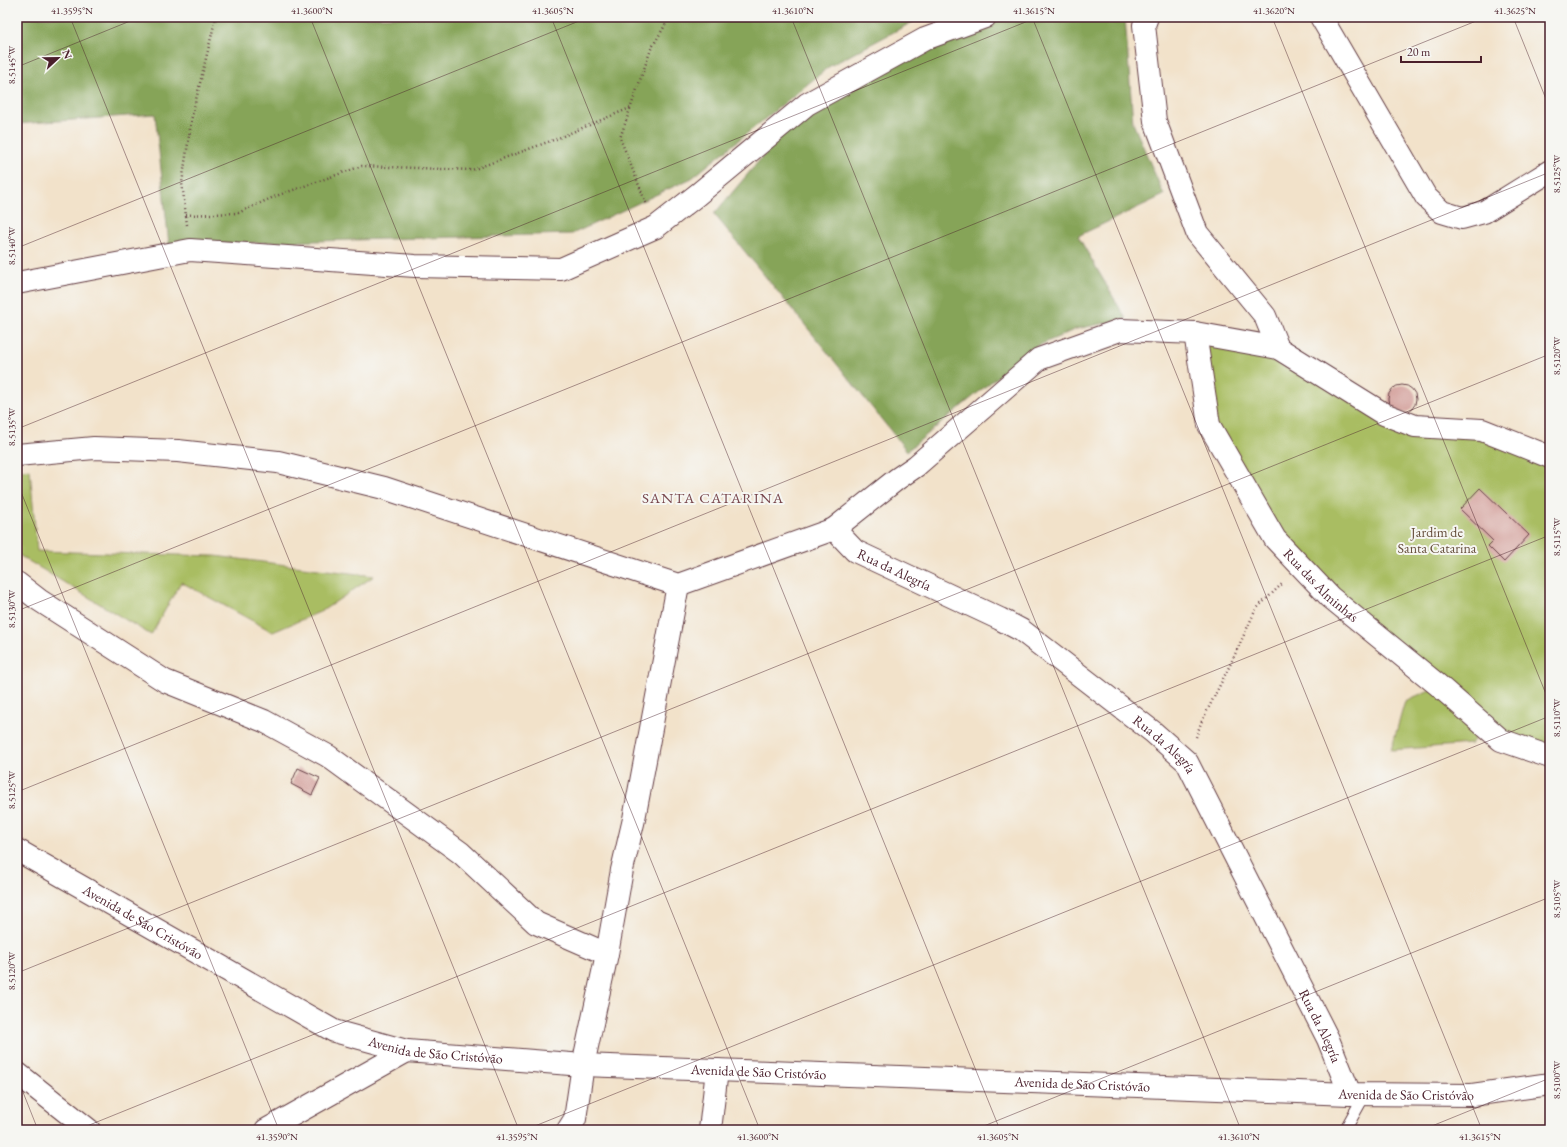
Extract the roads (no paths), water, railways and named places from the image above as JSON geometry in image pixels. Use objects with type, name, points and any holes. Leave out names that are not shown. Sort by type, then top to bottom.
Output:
[{"type":"street","points":[[17,283],[190,250],[415,266],[561,269],[656,227],[807,104],[925,39],[985,17]]},
{"type":"street","points":[[1147,17],[1144,25],[1155,121],[1197,233],[1265,316],[1278,348]]},
{"type":"street","points":[[1322,17],[1426,197],[1442,212],[1462,218],[1484,212],[1550,171]]},
{"type":"street","points":[[17,455],[94,448],[178,451],[278,462],[384,488],[678,585],[834,530],[897,479],[916,466],[1039,359],[1120,330],[1195,333],[1278,348],[1384,414],[1415,426],[1482,430],[1550,457]]},
{"type":"street","name":"Rua das Alminhas","points":[[1195,333],[1209,425],[1275,539],[1330,597],[1502,740],[1550,757]]},
{"type":"street","name":"Rua da Alegría","points":[[834,530],[855,551],[1021,630],[1154,732],[1187,762],[1328,1039],[1358,1094]]},
{"type":"street","points":[[17,583],[39,600],[165,681],[264,721],[328,756],[461,853],[536,923],[607,954]]},
{"type":"street","points":[[568,1130],[575,1119],[583,1065],[607,954],[622,870],[634,819],[678,585]]},
{"type":"street","name":"Avenida de São Cristóvão","points":[[17,850],[334,1031],[407,1051],[583,1065],[1358,1094],[1472,1095],[1550,1084]]},
{"type":"street","points":[[266,1130],[407,1051]]},
{"type":"street","points":[[710,1130],[717,1070]]},
{"type":"street","points":[[17,1073],[89,1130]]},
{"type":"lane","points":[[1346,1130],[1358,1094]]},
{"type":"district","name":"SANTA CATARINA","points":[[713,498]]},
{"type":"park label","name":"Jardim de Santa Catarina","points":[[1437,540]]}]
